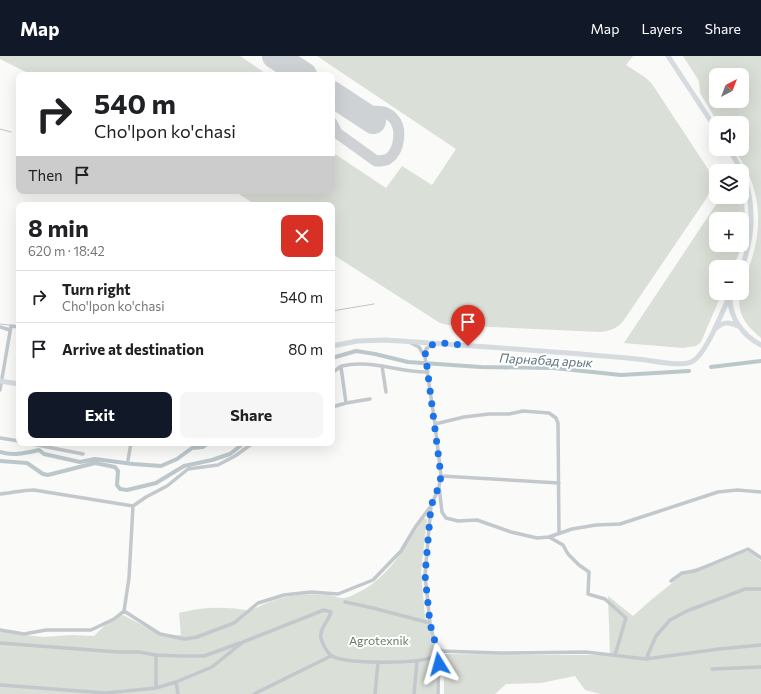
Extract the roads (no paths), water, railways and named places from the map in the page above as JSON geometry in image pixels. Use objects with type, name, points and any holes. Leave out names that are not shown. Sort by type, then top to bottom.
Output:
[{"type":"main road","points":[[668,56],[709,118]]},
{"type":"main road","points":[[744,260],[750,240],[752,221],[749,198]]},
{"type":"main road","points":[[335,345],[366,340],[404,341],[578,353],[684,364],[692,362],[701,355],[728,300]]},
{"type":"main road","points":[[730,300],[731,311],[740,328]]},
{"type":"main road","points":[[713,331],[720,325],[733,323],[755,342],[761,345]]},
{"type":"main road","points":[[1,381],[16,384]]},
{"type":"street","points":[[0,390],[11,326],[16,327]]},
{"type":"street","points":[[0,327],[10,330]]},
{"type":"street","points":[[404,341],[417,346],[425,357]]},
{"type":"street","points":[[124,611],[160,634],[186,639],[197,638],[234,623],[258,603],[284,595],[311,592],[338,594],[373,580],[401,551],[416,526],[431,506],[439,486],[441,476],[425,357],[426,349],[431,345],[437,344]]},
{"type":"street","points":[[335,371],[341,366],[352,365],[382,366],[420,373],[427,370]]},
{"type":"street","points":[[341,366],[346,403]]},
{"type":"street","points":[[382,366],[386,392]]},
{"type":"street","points":[[335,406],[370,399]]},
{"type":"street","points":[[435,424],[464,417],[489,414],[509,414],[523,411],[549,413],[556,418],[558,423],[559,533]]},
{"type":"street","points":[[0,438],[16,441]]},
{"type":"street","points":[[42,446],[83,454]]},
{"type":"street","points":[[128,460],[131,446]]},
{"type":"street","points":[[0,494],[34,490],[134,506],[146,497],[168,486],[188,469],[218,464],[235,456],[249,446]]},
{"type":"street","points":[[441,476],[559,483]]},
{"type":"street","points":[[439,486],[442,512],[446,518],[458,521],[477,520],[522,536],[537,538],[549,537],[572,529],[596,525],[620,524],[718,492],[737,490],[761,492]]},
{"type":"street","points":[[0,630],[24,634],[46,630],[91,630],[114,619],[124,611],[129,578],[134,506]]},
{"type":"street","points":[[431,506],[425,575],[430,623],[439,651],[438,694]]},
{"type":"street","points":[[549,537],[563,545],[568,554],[589,572],[588,594],[605,599],[626,618],[615,655]]},
{"type":"street","points":[[671,581],[682,573],[694,571],[748,549],[761,558]]},
{"type":"street","points":[[646,659],[656,636],[670,620],[687,611],[745,589],[761,589]]},
{"type":"street","points":[[345,602],[430,623]]},
{"type":"street","points":[[0,643],[118,652],[140,652],[156,655],[204,656],[324,610],[328,610],[330,612],[330,617],[324,625],[321,638],[331,656],[340,659],[378,662],[417,661],[433,657],[439,651],[500,653],[586,652],[646,659],[719,648],[761,645]]},
{"type":"street","points":[[0,685],[106,694],[156,688],[176,682],[212,667],[243,642]]},
{"type":"street","points":[[156,655],[156,688]]},
{"type":"street","points":[[254,694],[331,656]]},
{"type":"street","points":[[414,694],[417,661]]},
{"type":"street","points":[[376,694],[378,662]]},
{"type":"street","points":[[712,670],[761,667]]},
{"type":"street","points":[[176,682],[178,694]]},
{"type":"waterway","points":[[0,129],[11,132]]},
{"type":"waterway","points":[[335,310],[374,304]]},
{"type":"waterway","points":[[0,324],[10,325]]},
{"type":"waterway","name":"Парнабад арык","points":[[335,357],[356,351],[408,362],[481,367],[554,368],[621,375],[689,371]]},
{"type":"waterway","name":"Парнабад арык","points":[[711,367],[761,361]]},
{"type":"waterway","name":"Парнабад арык","points":[[0,452],[15,454],[39,450],[44,454],[80,462],[95,459],[161,466],[177,459],[192,448],[204,446]]},
{"type":"waterway","name":"Парнабад арык","points":[[0,461],[27,463],[43,474],[48,475],[95,463],[115,467],[118,471],[117,485],[120,489],[127,490],[156,483],[184,466],[212,460],[230,454],[240,446]]},
{"type":"park label","name":"Agrotexnik","points":[[379,641]]}]
